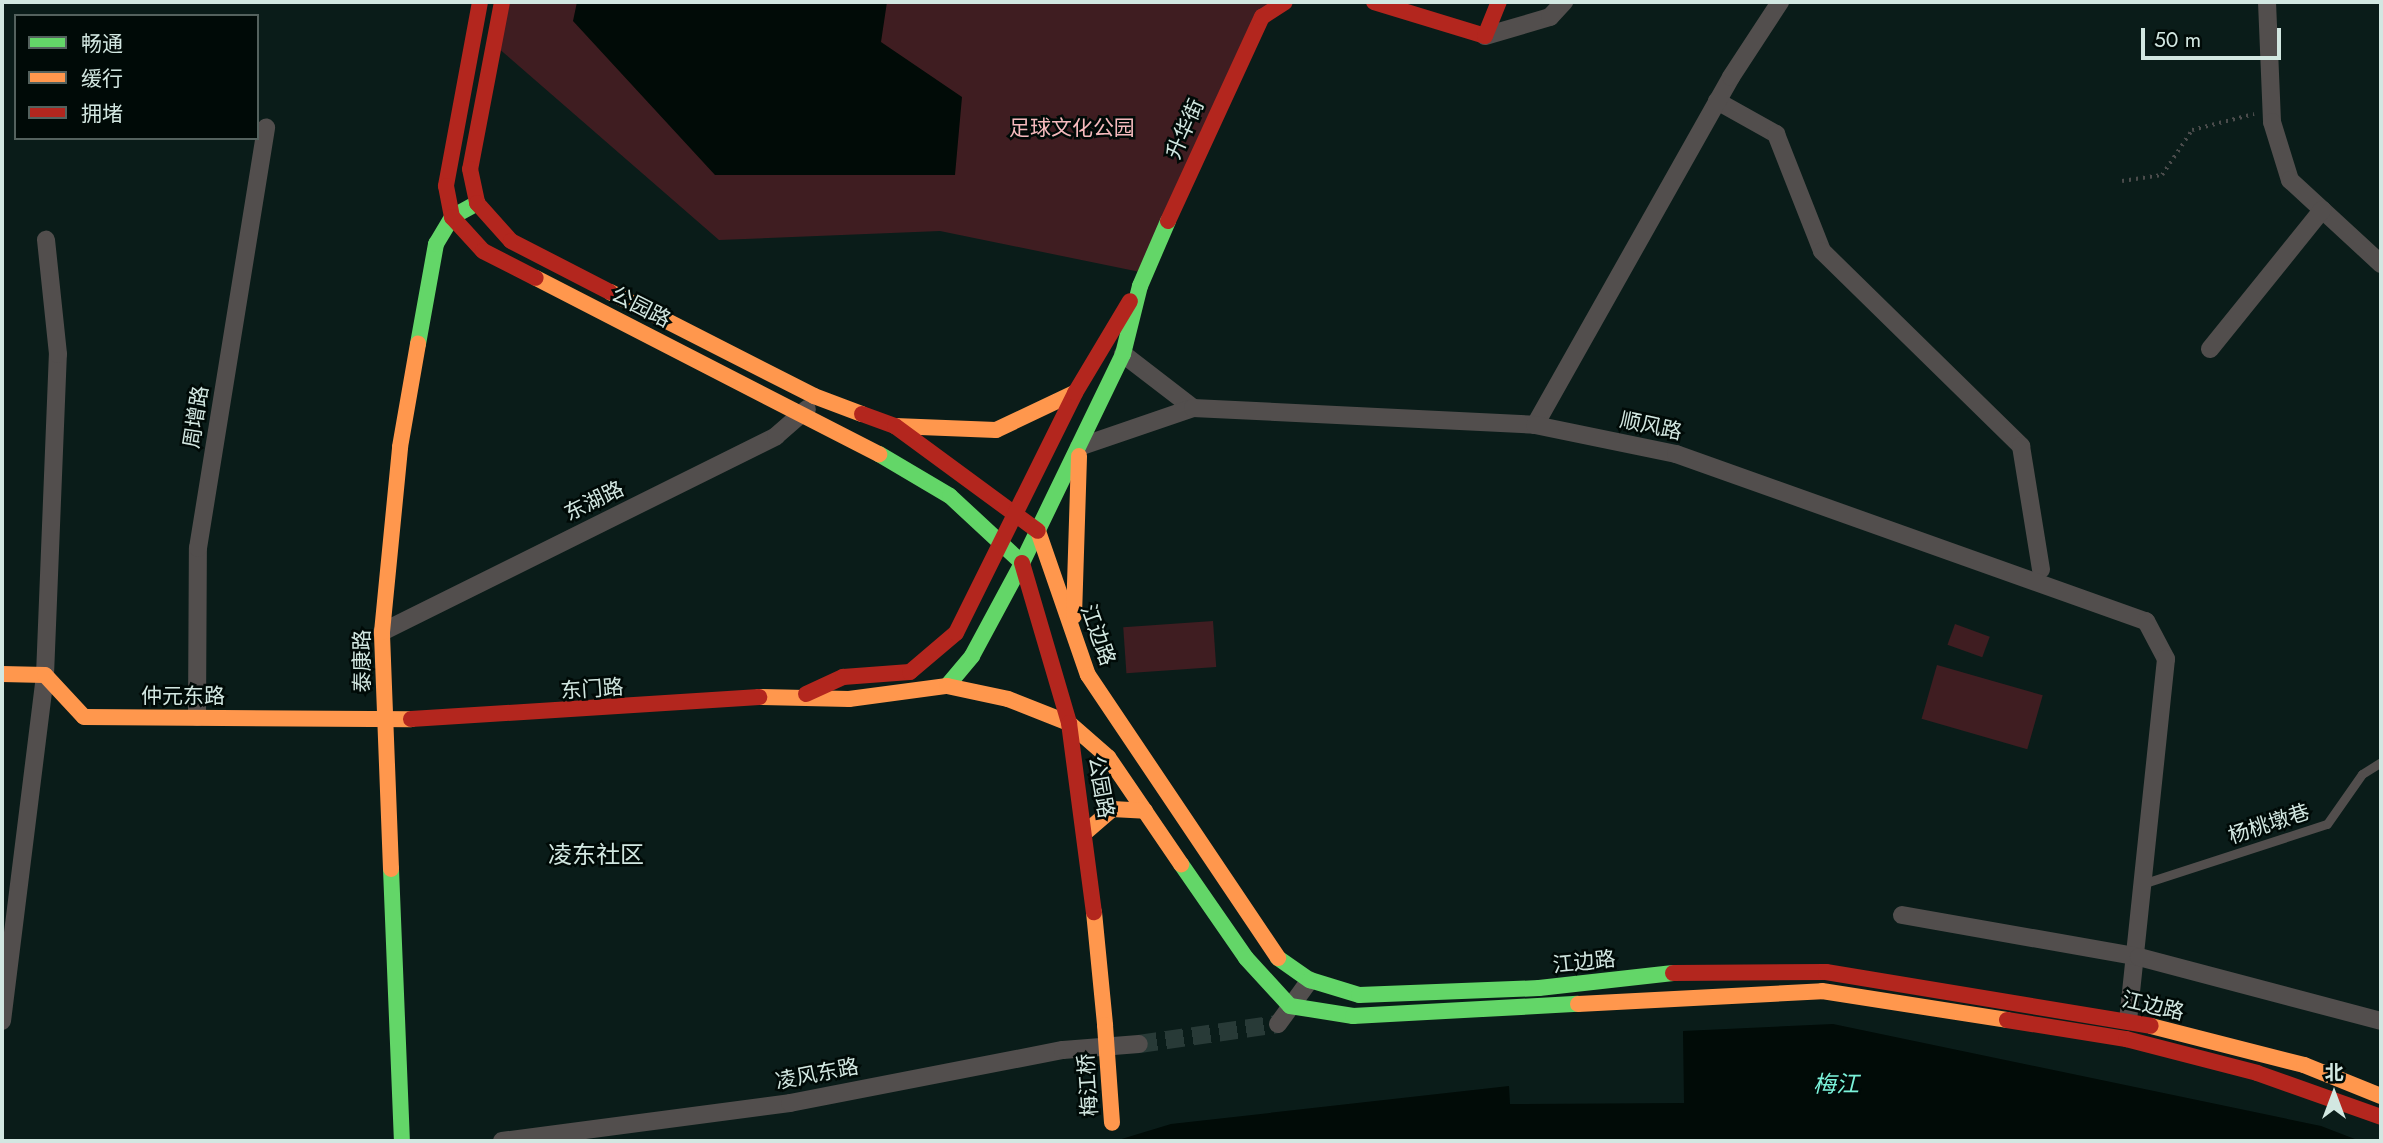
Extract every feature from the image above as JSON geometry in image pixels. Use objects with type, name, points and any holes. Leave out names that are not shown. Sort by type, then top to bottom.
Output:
[{"type":"main road","points":[[480,2],[446,186],[452,218],[477,203],[470,169],[502,2]]},
{"type":"main road","name":"升华街","points":[[1001,543],[1075,393],[1140,286],[1230,78],[1262,17],[1285,2]]},
{"type":"main road","points":[[1374,2],[1485,36],[1499,2]]},
{"type":"main road","name":"公园路","points":[[477,203],[511,241],[814,396],[895,426],[1038,531]]},
{"type":"main road","name":"公园路","points":[[452,218],[484,251],[804,413],[950,496],[1022,563],[1069,723],[1087,831],[1105,1025]]},
{"type":"main road","name":"泰康路","points":[[402,1141],[383,719],[382,632],[400,447],[436,244],[452,218]]},
{"type":"main road","name":"升华街","points":[[1022,563],[1123,355],[1140,286]]},
{"type":"main road","points":[[895,426],[996,430],[1075,393]]},
{"type":"main road","points":[[1073,631],[1079,447]]},
{"type":"main road","name":"江边路","points":[[1038,531],[1088,676],[1270,953],[1310,980],[1359,995],[1539,988],[1683,972],[1826,972],[2128,1020],[2304,1065],[2381,1096]]},
{"type":"main road","name":"东门路","points":[[805,694],[843,677],[910,672],[934,658],[956,633],[1001,543]]},
{"type":"main road","points":[[947,686],[972,656],[1022,563]]},
{"type":"main road","points":[[2,674],[45,675]]},
{"type":"main road","name":"仲元东路","points":[[45,675],[85,717],[383,719]]},
{"type":"main road","name":"东门路","points":[[383,719],[467,719],[805,694],[849,699],[947,686],[1008,699],[1069,723]]},
{"type":"main road","points":[[1069,723],[1108,757],[1246,958],[1290,1006]]},
{"type":"main road","points":[[1087,831],[1112,809],[1146,811]]},
{"type":"main road","name":"江边路","points":[[1290,1006],[1353,1016],[1822,991],[2126,1039],[2269,1076],[2381,1117]]},
{"type":"main road","name":"梅江桥","points":[[1105,1025],[1114,1141]]},
{"type":"street","points":[[1485,36],[1550,17],[1564,2]]},
{"type":"street","points":[[1535,425],[1717,101],[1780,2]]},
{"type":"street","points":[[2267,2],[2272,122],[2290,180],[2381,264]]},
{"type":"street","points":[[1717,101],[1776,134],[1822,251],[2021,446],[2041,569]]},
{"type":"street","name":"周增路","points":[[197,717],[198,548],[266,127]]},
{"type":"street","points":[[2210,349],[2322,210]]},
{"type":"street","points":[[2,1021],[45,675],[58,354],[47,240]]},
{"type":"street","points":[[1123,355],[1193,408]]},
{"type":"street","name":"东湖路","points":[[382,632],[776,436],[804,413],[814,396]]},
{"type":"street","name":"顺风路","points":[[1079,447],[1193,408],[1535,425],[1676,454],[2146,621],[2166,659],[2141,884],[2139,957],[2128,1020]]},
{"type":"street","points":[[1902,915],[2139,957],[2381,1021]]},
{"type":"street","points":[[1278,1024],[1310,980]]},
{"type":"street","name":"凌风东路","points":[[502,1141],[790,1104],[1063,1050],[1139,1044]]},
{"type":"lane","name":"杨桃墩巷","points":[[2141,884],[2327,824],[2362,774],[2381,762]]},
{"type":"path","points":[[2122,181],[2162,175],[2192,130],[2256,114]]},
{"type":"green space","name":"足球文化公园","points":[[496,2],[1278,2],[1145,273],[940,231],[719,240],[489,40]]},
{"type":"green space","points":[[1213,621],[1216,667],[1126,673],[1123,627]]},
{"type":"green space","points":[[1955,624],[1990,637],[1982,657],[1947,645]]},
{"type":"green space","points":[[1937,665],[2043,695],[2027,749],[1922,719]]},
{"type":"water","points":[[577,2],[887,2],[881,42],[962,97],[955,175],[715,175],[573,21]]},
{"type":"water","name":"梅江","points":[[1833,1024],[2321,1126],[2360,1141],[1115,1141],[1171,1124],[1509,1086],[1510,1104],[1684,1103],[1683,1031]]},
{"type":"tunnel","points":[[1139,1044],[1278,1024]]},
{"type":"traffic: fast","points":[[418,344],[436,244],[452,217],[477,203]]},
{"type":"traffic: fast","points":[[947,686],[972,656],[1022,563],[1123,354],[1140,286],[1168,221]]},
{"type":"traffic: fast","points":[[879,454],[950,496],[1022,563]]},
{"type":"traffic: fast","points":[[1181,864],[1246,958],[1290,1006],[1353,1016],[1578,1004]]},
{"type":"traffic: fast","points":[[391,869],[402,1141]]},
{"type":"traffic: fast","points":[[1278,958],[1310,980],[1359,995],[1539,988],[1673,973]]},
{"type":"traffic: slow","points":[[536,278],[879,454]]},
{"type":"traffic: slow","points":[[610,292],[814,396],[862,414]]},
{"type":"traffic: slow","points":[[391,869],[382,632],[400,447],[418,344]]},
{"type":"traffic: slow","points":[[895,426],[996,430],[1074,393]]},
{"type":"traffic: slow","points":[[1074,616],[1079,456]]},
{"type":"traffic: slow","points":[[1038,531],[1088,675],[1278,958]]},
{"type":"traffic: slow","points":[[2,674],[45,675],[84,717],[411,719]]},
{"type":"traffic: slow","points":[[759,697],[849,699],[947,686],[1008,699],[1069,723],[1108,757],[1181,864]]},
{"type":"traffic: slow","points":[[1087,831],[1112,809],[1145,811]]},
{"type":"traffic: slow","points":[[1094,912],[1105,1025]]},
{"type":"traffic: slow","points":[[1578,1004],[1822,991],[2007,1020]]},
{"type":"traffic: slow","points":[[1105,1025],[1112,1123]]},
{"type":"traffic: slow","points":[[2151,1026],[2304,1065],[2381,1096]]},
{"type":"traffic: jam","points":[[480,2],[446,186],[452,217],[483,251],[536,278]]},
{"type":"traffic: jam","points":[[502,2],[470,169],[477,203],[511,241],[610,292]]},
{"type":"traffic: jam","points":[[1168,221],[1262,17],[1285,2]]},
{"type":"traffic: jam","points":[[1374,2],[1485,36],[1499,2]]},
{"type":"traffic: jam","points":[[806,694],[843,677],[910,672],[956,633],[1075,393],[1130,301]]},
{"type":"traffic: jam","points":[[862,414],[895,426],[1038,531]]},
{"type":"traffic: jam","points":[[1022,563],[1069,723],[1094,912]]},
{"type":"traffic: jam","points":[[411,719],[759,697]]},
{"type":"traffic: jam","points":[[1673,973],[1826,972],[2151,1026]]},
{"type":"traffic: jam","points":[[2007,1020],[2126,1039],[2257,1073],[2381,1117]]},
{"type":"district","name":"凌东社区","points":[[596,855]]}]
